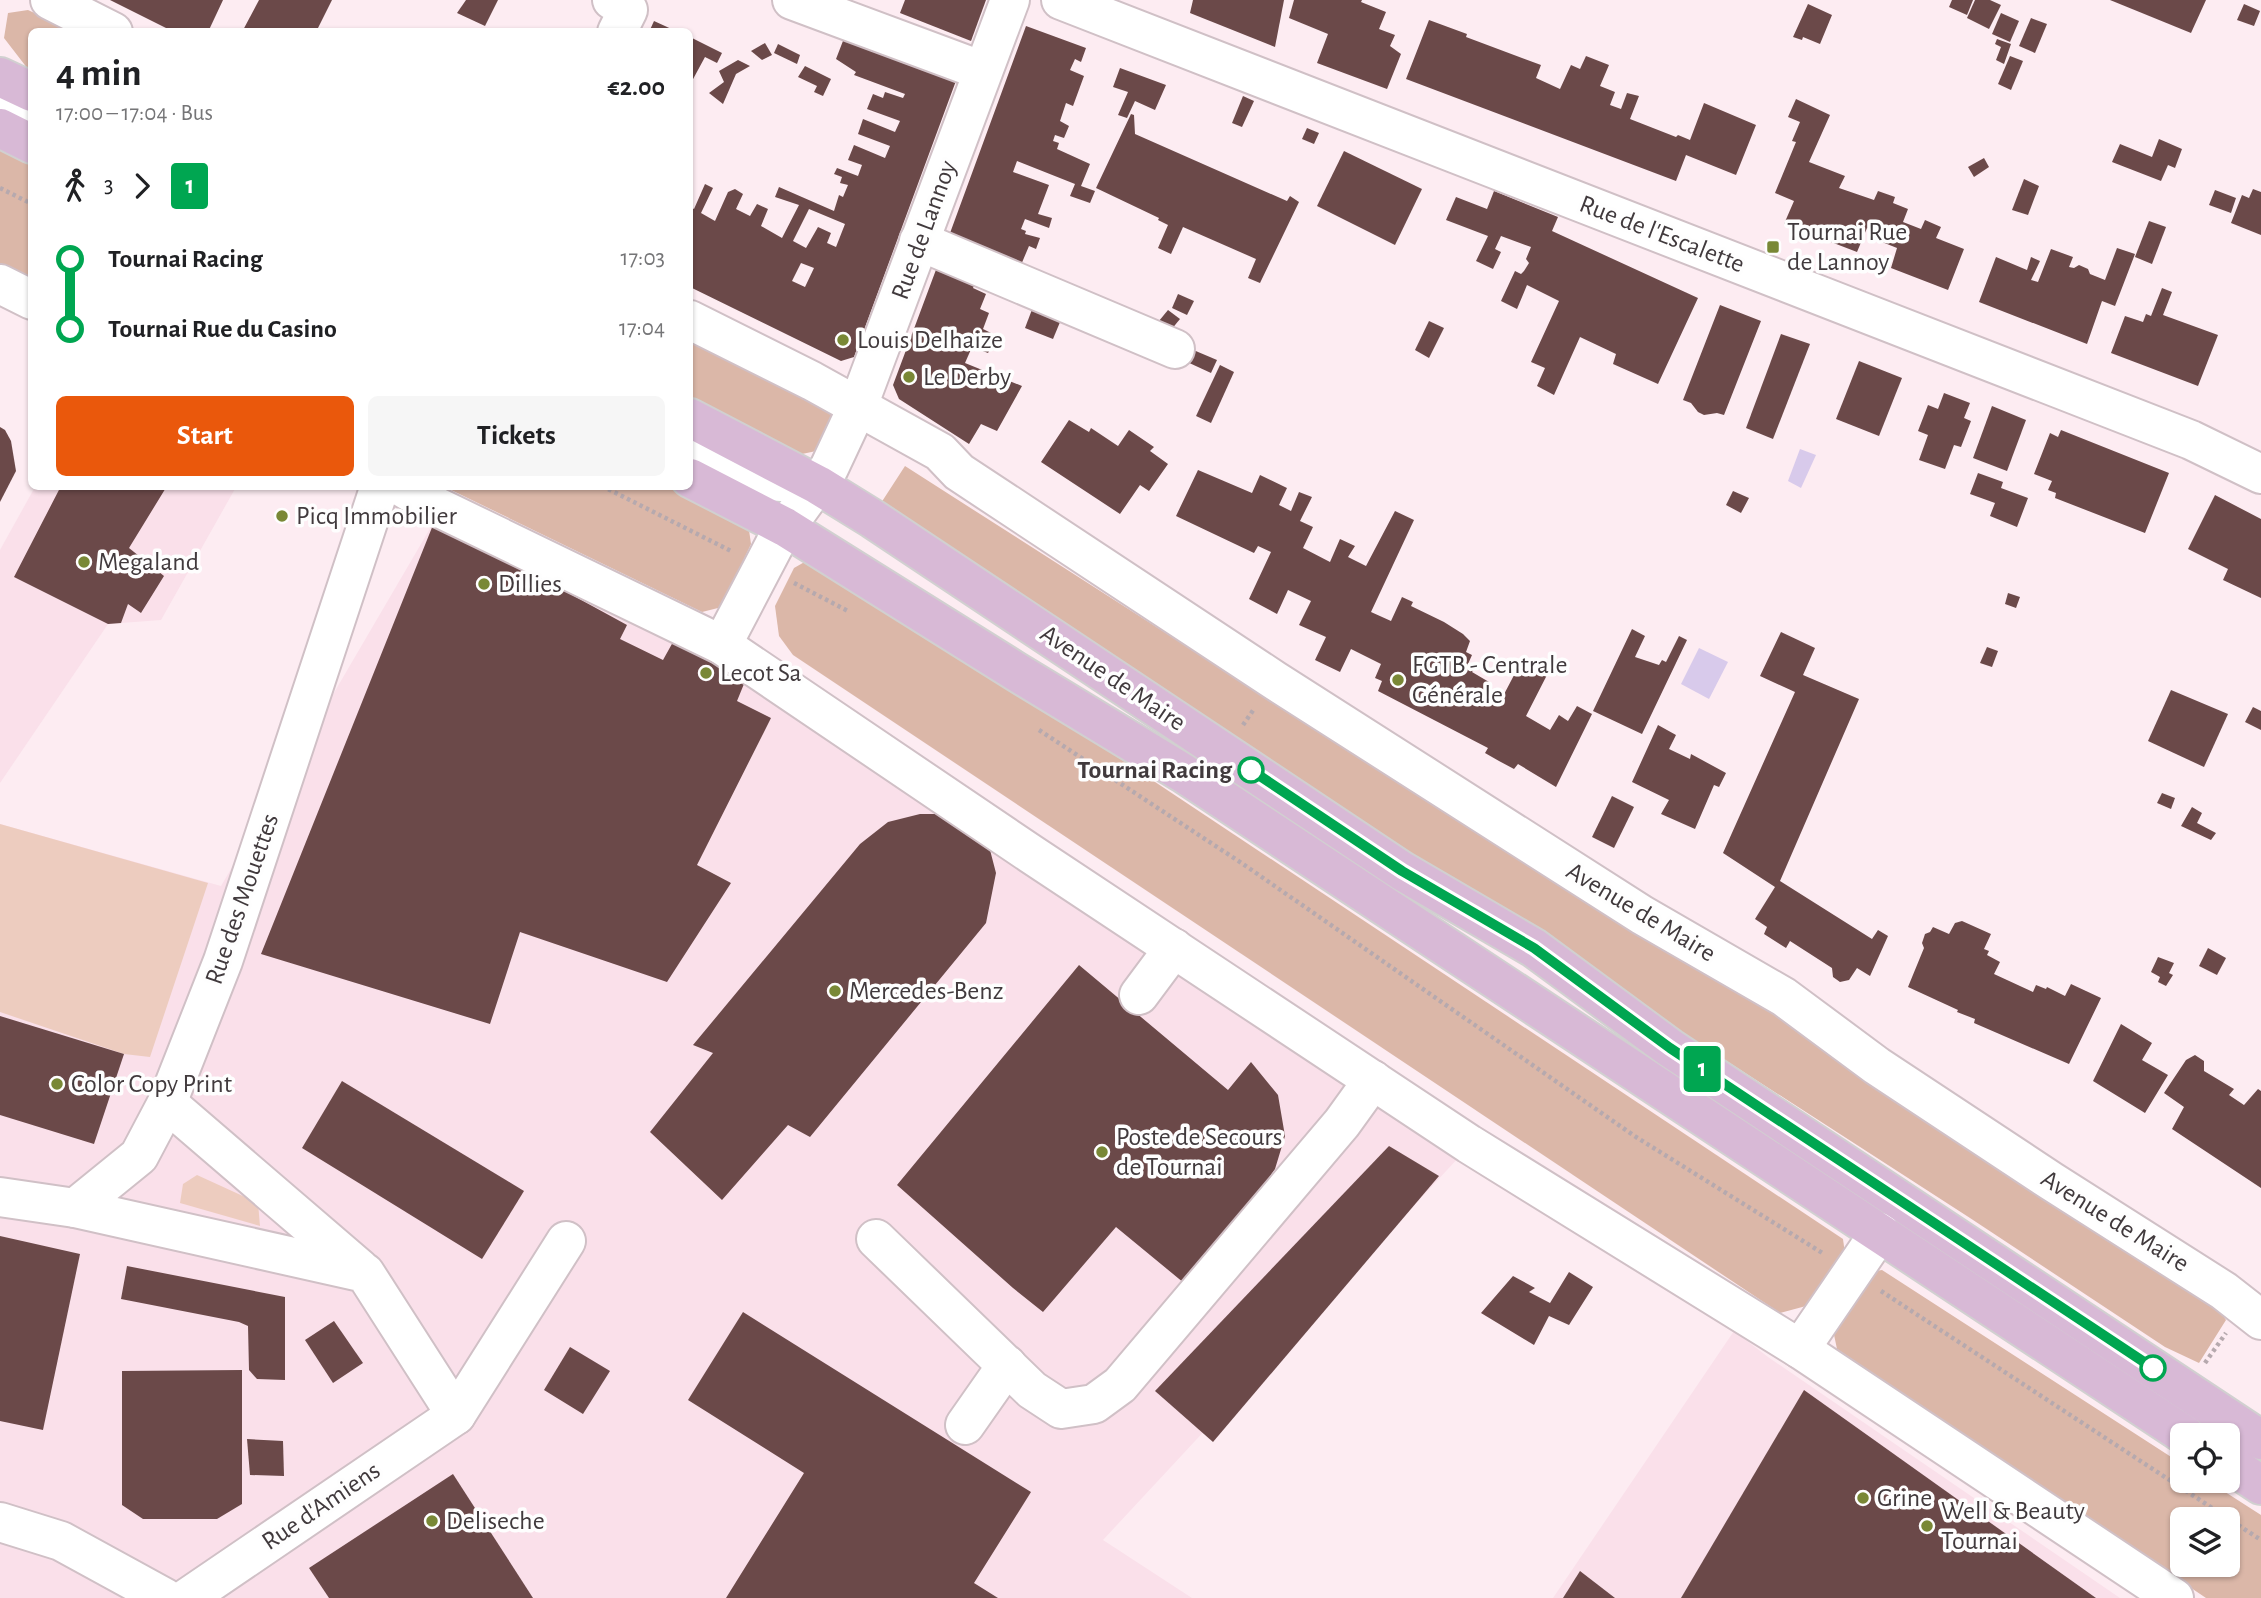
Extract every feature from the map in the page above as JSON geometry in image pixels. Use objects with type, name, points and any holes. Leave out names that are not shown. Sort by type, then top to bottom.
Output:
[{"type":"main road","points":[[0,76],[28,90]]},
{"type":"main road","points":[[0,128],[28,142]]},
{"type":"main road","name":"Avenue de Maire","points":[[693,420],[818,485],[1005,605],[1402,871],[1534,948],[1670,1048],[2261,1440]]},
{"type":"main road","name":"Avenue de Maire","points":[[693,480],[785,527],[1194,780],[2170,1425]]},
{"type":"main road","points":[[2240,1471],[2261,1485]]},
{"type":"street","points":[[50,0],[105,28]]},
{"type":"street","points":[[612,0],[628,10],[619,28]]},
{"type":"street","points":[[792,0],[983,71]]},
{"type":"street","name":"Rue de Lannoy","points":[[722,645],[785,527],[829,468],[858,406],[1010,0]]},
{"type":"street","name":"Rue de l'Escalette","points":[[1061,0],[2192,440],[2261,474]]},
{"type":"street","points":[[0,103],[28,117]]},
{"type":"street","points":[[919,241],[1175,349]]},
{"type":"street","points":[[0,284],[28,298]]},
{"type":"street","name":"Avenue de Maire","points":[[693,322],[858,406],[940,452],[958,472],[1275,680],[1631,908],[1784,997],[1877,1066],[2224,1291],[2261,1321]]},
{"type":"street","points":[[693,444],[756,480],[818,485]]},
{"type":"street","name":"Rue des Mouettes","points":[[75,1208],[139,1156],[167,1103],[223,961],[379,490]]},
{"type":"street","points":[[407,490],[722,645],[1469,1144],[1800,1349],[2174,1598]]},
{"type":"street","points":[[1139,995],[1174,948]]},
{"type":"street","points":[[876,1240],[1032,1390],[1061,1409],[1094,1404],[1120,1385],[1342,1123],[1373,1080]]},
{"type":"street","points":[[167,1103],[365,1273],[456,1415]]},
{"type":"street","points":[[0,1197],[75,1208],[365,1273]]},
{"type":"street","points":[[1800,1349],[1880,1232]]},
{"type":"street","name":"Rue d'Amiens","points":[[187,1598],[456,1415],[566,1241]]},
{"type":"street","points":[[965,1425],[1007,1365]]},
{"type":"street","points":[[0,1522],[61,1541],[165,1598]]},
{"type":"path","points":[[0,188],[28,202]]},
{"type":"path","points":[[610,490],[857,616]]},
{"type":"path","points":[[1033,726],[1243,864],[1636,1137],[1853,1272],[2261,1540]]},
{"type":"shaded area","points":[[28,10],[67,28],[28,28],[28,69],[4,38],[8,13]]},
{"type":"shaded area","points":[[0,145],[28,159],[28,281],[0,267]]},
{"type":"shaded area","points":[[693,333],[836,413],[821,450],[802,454],[780,448],[693,404]]},
{"type":"shaded area","points":[[1800,449],[1816,455],[1801,488],[1788,481]]},
{"type":"shaded area","points":[[905,466],[1325,735],[1754,1001],[2207,1293],[2226,1320],[2199,1363],[2165,1347],[1375,834],[881,503]]},
{"type":"shaded area","points":[[33,490],[234,490],[161,620],[108,624],[0,783],[0,550]]},
{"type":"shaded area","points":[[451,490],[688,490],[748,523],[751,544],[722,607],[702,612]]},
{"type":"shaded area","points":[[435,520],[717,658],[1461,1155],[1103,1540],[1192,1598],[0,1598],[0,824],[221,886]]},
{"type":"shaded area","points":[[808,560],[821,560],[1843,1239],[1845,1254],[1806,1306],[1780,1313],[793,655],[779,636],[775,606],[794,568]]},
{"type":"shaded area","points":[[1699,648],[1728,662],[1709,699],[1681,684]]},
{"type":"shaded area","points":[[0,824],[208,883],[150,1057],[124,1054],[0,1012]]},
{"type":"shaded area","points":[[197,1175],[258,1203],[260,1226],[180,1203],[183,1184]]},
{"type":"shaded area","points":[[1882,1270],[2170,1456],[2170,1493],[2227,1493],[2261,1515],[2261,1598],[2206,1598],[2175,1577],[2240,1577],[2240,1507],[2170,1507],[2170,1574],[1837,1349],[1833,1330],[1870,1272]]},
{"type":"shaded area","points":[[1734,1331],[1768,1357],[2120,1598],[1553,1598]]},
{"type":"building","points":[[110,0],[223,0],[210,28],[166,28]]},
{"type":"building","points":[[259,0],[332,0],[318,28],[244,28]]},
{"type":"building","points":[[466,0],[498,0],[485,26],[457,13]]},
{"type":"building","points":[[905,0],[986,0],[971,41],[900,13]]},
{"type":"building","points":[[1193,0],[1284,0],[1275,47],[1190,13]]},
{"type":"building","points":[[1294,0],[1362,0],[1361,2],[1386,12],[1379,29],[1395,35],[1390,46],[1401,54],[1387,89],[1317,63],[1328,34],[1289,18]]},
{"type":"building","points":[[1952,0],[1973,0],[1967,15],[1949,7]]},
{"type":"building","points":[[1975,0],[1990,0],[2001,5],[1989,29],[1967,18]]},
{"type":"building","points":[[2110,0],[2206,0],[2191,33]]},
{"type":"building","points":[[1808,4],[1832,15],[1820,44],[1803,37],[1802,40],[1793,37]]},
{"type":"building","points":[[2244,4],[2260,11],[2254,26],[2237,20]]},
{"type":"building","points":[[2001,13],[2019,21],[2010,42],[1992,34]]},
{"type":"building","points":[[2031,18],[2047,24],[2035,53],[2019,46]]},
{"type":"building","points":[[1429,20],[1541,65],[1536,78],[1560,89],[1571,65],[1580,69],[1586,56],[1609,65],[1600,86],[1615,92],[1610,105],[1621,109],[1627,93],[1639,96],[1630,119],[1676,137],[1678,135],[1690,140],[1704,103],[1756,125],[1736,175],[1686,155],[1676,181],[1406,79]]},
{"type":"building","points":[[654,21],[669,28],[651,28]]},
{"type":"building","points":[[1026,26],[1086,48],[1081,62],[1075,59],[1070,70],[1084,76],[1073,106],[1066,103],[1060,121],[1069,126],[1064,138],[1055,135],[1053,141],[1059,143],[1057,149],[1090,164],[1081,186],[1095,191],[1090,203],[1070,196],[1075,184],[1017,161],[1013,172],[1049,185],[1038,214],[1052,218],[1049,228],[1025,219],[1021,229],[1026,231],[1025,234],[1040,238],[1036,249],[1029,246],[1018,272],[946,244]]},
{"type":"building","points":[[848,28],[960,70],[854,357],[841,361],[693,288],[693,208],[705,184],[713,188],[701,213],[715,221],[728,192],[735,189],[743,194],[736,209],[750,216],[757,204],[768,209],[761,226],[782,238],[799,205],[775,197],[779,187],[834,211],[839,195],[843,197],[848,185],[840,183],[842,177],[834,174],[837,168],[858,176],[862,165],[848,160],[854,145],[885,158],[890,146],[858,134],[863,119],[895,132],[900,121],[867,109],[873,94],[883,98],[885,92],[903,98],[905,94],[854,75],[856,72],[836,59]],"holes":[[[809,209],[845,224],[836,247],[827,243],[831,233],[818,227],[806,248],[793,241]],[[801,263],[814,268],[805,287],[792,281]]]},
{"type":"building","points":[[693,38],[722,53],[717,63],[705,57],[693,79]]},
{"type":"building","points":[[1997,39],[2011,44],[2004,64],[1996,60],[2001,47],[1995,44]]},
{"type":"building","points":[[765,43],[772,55],[762,60],[751,51]]},
{"type":"building","points":[[778,44],[800,55],[797,64],[774,53]]},
{"type":"building","points":[[2010,56],[2023,61],[2011,90],[1998,84]]},
{"type":"building","points":[[738,60],[750,66],[736,74],[723,104],[709,93],[724,82],[719,71]]},
{"type":"building","points":[[805,66],[831,79],[823,96],[814,92],[817,86],[798,77]]},
{"type":"building","points":[[1120,68],[1166,85],[1155,110],[1135,101],[1127,118],[1118,115],[1128,92],[1113,87]]},
{"type":"building","points":[[1243,96],[1254,101],[1242,127],[1232,123]]},
{"type":"building","points":[[1796,99],[1830,115],[1809,162],[1845,176],[1839,188],[1874,200],[1878,191],[1895,197],[1893,203],[1908,209],[1903,222],[1921,229],[1925,220],[1941,227],[1936,238],[1964,249],[1948,290],[1891,268],[1897,248],[1877,240],[1879,233],[1867,228],[1857,252],[1784,224],[1794,201],[1775,193],[1796,142],[1792,141],[1800,122],[1788,117]]},
{"type":"building","points":[[1131,114],[1134,115],[1135,134],[1287,201],[1290,196],[1299,202],[1260,283],[1248,278],[1256,259],[1183,227],[1171,254],[1158,248],[1168,225],[1158,220],[1159,218],[1096,188]]},
{"type":"building","points":[[1307,128],[1319,133],[1314,144],[1302,139]]},
{"type":"building","points":[[2159,139],[2182,149],[2175,168],[2168,165],[2161,181],[2112,162],[2120,144],[2152,157]]},
{"type":"building","points":[[1344,151],[1422,189],[1395,245],[1317,206]]},
{"type":"building","points":[[1984,158],[1989,167],[1974,177],[1968,167]]},
{"type":"building","points":[[2024,179],[2039,186],[2028,215],[2012,210]]},
{"type":"building","points":[[2253,189],[2261,192],[2261,235],[2231,223],[2242,195],[2249,198]]},
{"type":"building","points":[[2215,190],[2236,198],[2231,213],[2209,205]]},
{"type":"building","points":[[1494,191],[1558,217],[1552,231],[1698,298],[1658,384],[1613,364],[1616,354],[1580,337],[1554,395],[1537,386],[1545,368],[1531,362],[1559,301],[1527,285],[1517,309],[1501,301],[1515,271],[1521,274],[1529,263],[1526,259],[1531,247],[1501,236],[1495,249],[1501,252],[1493,269],[1476,261],[1488,236],[1446,220],[1456,197],[1487,209]]},
{"type":"building","points":[[2149,221],[2166,227],[2152,264],[2135,257]]},
{"type":"building","points":[[2117,248],[2135,254],[2115,306],[2102,301],[2087,344],[1979,302],[1996,257],[2027,270],[2031,257],[2040,261],[2031,280],[2038,282],[2051,249],[2073,257],[2069,267],[2079,265],[2088,269],[2090,274],[2105,280]]},
{"type":"building","points":[[940,259],[979,274],[973,288],[986,294],[980,309],[989,313],[983,329],[991,333],[987,342],[993,344],[988,353],[972,347],[965,363],[1022,386],[997,431],[981,424],[969,444],[899,399],[893,385]]},
{"type":"building","points":[[2162,288],[2172,292],[2163,315],[2218,335],[2198,386],[2111,353],[2125,316],[2143,322],[2146,314],[2151,316]]},
{"type":"building","points":[[1178,294],[1194,301],[1187,315],[1172,308]]},
{"type":"building","points":[[1036,299],[1065,310],[1053,339],[1025,328]]},
{"type":"building","points":[[1720,305],[1761,321],[1724,415],[1704,415],[1691,403],[1683,400]]},
{"type":"building","points":[[1168,310],[1180,319],[1166,336],[1154,327]]},
{"type":"building","points":[[1429,321],[1444,328],[1429,358],[1415,350]]},
{"type":"building","points":[[1781,334],[1810,344],[1773,439],[1746,428]]},
{"type":"building","points":[[1191,349],[1217,360],[1211,373],[1185,361]]},
{"type":"building","points":[[1859,361],[1902,378],[1879,436],[1836,419]]},
{"type":"building","points":[[1220,365],[1234,372],[1211,423],[1196,416]]},
{"type":"building","points":[[1944,393],[1970,403],[1964,418],[1971,421],[1961,447],[1954,445],[1945,469],[1919,460],[1928,435],[1918,431],[1928,405],[1938,409]]},
{"type":"building","points":[[1992,406],[2026,420],[2007,471],[1973,458]]},
{"type":"building","points":[[1069,420],[1089,432],[1091,428],[1118,446],[1129,430],[1154,447],[1150,451],[1168,464],[1149,491],[1140,485],[1120,514],[1041,462]]},
{"type":"building","points":[[0,427],[11,441],[16,471],[0,502]]},
{"type":"building","points":[[2061,430],[2169,473],[2145,533],[2055,498],[2056,493],[2048,490],[2052,481],[2034,474],[2050,433],[2058,437]]},
{"type":"building","points":[[1198,470],[1252,493],[1260,475],[1287,488],[1279,505],[1291,511],[1299,492],[1312,497],[1300,521],[1313,527],[1303,548],[1330,562],[1340,539],[1355,546],[1348,557],[1366,566],[1395,511],[1414,520],[1371,612],[1391,621],[1402,597],[1413,602],[1411,606],[1463,634],[1470,641],[1466,652],[1472,655],[1468,664],[1475,668],[1472,672],[1489,682],[1484,690],[1501,700],[1523,658],[1548,673],[1526,716],[1550,730],[1559,715],[1568,721],[1577,706],[1592,714],[1556,787],[1518,764],[1514,769],[1499,761],[1485,753],[1488,748],[1378,691],[1382,681],[1375,678],[1381,664],[1351,649],[1340,672],[1315,660],[1326,637],[1299,625],[1311,601],[1288,590],[1277,614],[1249,599],[1271,552],[1258,546],[1254,553],[1176,516]]},
{"type":"building","points":[[1978,473],[2003,482],[2001,488],[2028,498],[2017,527],[1990,516],[1995,503],[1970,494]]},
{"type":"building","name":"Megaland","points":[[59,490],[165,490],[129,548],[164,576],[141,613],[128,604],[121,623],[108,624],[14,577]]},
{"type":"building","points":[[1733,491],[1749,498],[1741,513],[1726,505]]},
{"type":"building","points":[[2215,495],[2261,519],[2261,598],[2223,580],[2228,569],[2188,549]]},
{"type":"building","points":[[435,520],[627,625],[620,639],[663,660],[673,642],[746,679],[737,701],[771,718],[697,865],[731,883],[667,982],[520,932],[490,1024],[261,954]]},
{"type":"building","points":[[2008,593],[2020,597],[2016,608],[2005,604]]},
{"type":"building","points":[[1632,629],[1645,636],[1635,657],[1659,665],[1662,660],[1666,662],[1679,636],[1687,640],[1642,734],[1593,711]]},
{"type":"building","points":[[1781,632],[1815,648],[1803,675],[1859,699],[1780,881],[1872,939],[1878,930],[1888,936],[1870,976],[1857,968],[1849,980],[1840,982],[1833,977],[1832,968],[1790,941],[1786,948],[1764,934],[1767,927],[1755,919],[1775,887],[1723,853],[1795,692],[1760,676]]},
{"type":"building","points":[[1987,647],[1998,651],[1992,667],[1980,663]]},
{"type":"building","points":[[2171,690],[2228,714],[2204,767],[2148,741]]},
{"type":"building","points":[[2253,707],[2261,711],[2261,730],[2245,722]]},
{"type":"building","points":[[1658,725],[1676,735],[1669,749],[1690,759],[1691,754],[1726,773],[1719,787],[1714,785],[1695,829],[1661,814],[1669,800],[1632,782]]},
{"type":"building","points":[[2162,793],[2175,798],[2171,809],[2157,803]]},
{"type":"building","points":[[1612,796],[1634,807],[1614,848],[1592,837]]},
{"type":"building","points":[[2192,807],[2202,813],[2197,823],[2216,833],[2211,840],[2181,826]]},
{"type":"building","name":"Mercedes-Benz","points":[[920,814],[944,814],[990,850],[996,873],[986,923],[810,1137],[788,1125],[722,1200],[650,1132],[713,1053],[693,1045],[860,844],[888,822]]},
{"type":"building","points":[[1962,921],[1991,934],[1984,949],[1989,951],[1987,955],[2000,962],[1994,974],[2033,992],[2036,985],[2065,996],[2071,984],[2101,998],[2069,1064],[1974,1023],[1975,1019],[1908,987],[1924,948],[1922,943],[1925,934],[1933,927],[1949,934],[1955,923]]},
{"type":"building","points":[[2208,948],[2226,958],[2217,975],[2199,966]]},
{"type":"building","points":[[2158,957],[2174,963],[2169,973],[2173,975],[2166,986],[2158,982],[2160,977],[2151,972]]},
{"type":"building","name":"Poste de Secours de Tournai","points":[[1079,965],[1228,1090],[1251,1062],[1278,1095],[1285,1136],[1275,1169],[1256,1197],[1184,1283],[1116,1227],[1043,1312],[897,1185]]},
{"type":"building","name":"Color Copy Print","points":[[0,1016],[124,1054],[94,1144],[0,1115]]},
{"type":"building","points":[[2121,1024],[2152,1043],[2142,1060],[2168,1075],[2145,1113],[2093,1081]]},
{"type":"building","points":[[2195,1055],[2204,1061],[2204,1071],[2234,1089],[2229,1095],[2244,1105],[2258,1089],[2261,1091],[2261,1188],[2172,1129],[2184,1107],[2164,1093],[2186,1060]]},
{"type":"building","points":[[342,1081],[524,1191],[482,1259],[302,1148]]},
{"type":"building","points":[[1389,1146],[1439,1176],[1213,1442],[1155,1391]]},
{"type":"building","points":[[0,1236],[80,1254],[43,1430],[0,1421]]},
{"type":"building","points":[[127,1266],[285,1297],[285,1380],[257,1379],[249,1370],[248,1326],[121,1299]]},
{"type":"building","points":[[1569,1272],[1593,1287],[1569,1325],[1549,1316],[1534,1345],[1481,1313],[1513,1276],[1535,1288],[1529,1292],[1550,1303]]},
{"type":"building","points":[[743,1312],[1031,1492],[974,1583],[998,1598],[726,1598],[804,1473],[688,1400]]},
{"type":"building","points":[[334,1321],[363,1363],[333,1383],[305,1340]]},
{"type":"building","points":[[570,1347],[610,1371],[583,1414],[544,1390]]},
{"type":"building","points":[[242,1370],[242,1504],[217,1519],[143,1519],[122,1505],[122,1371]]},
{"type":"building","points":[[1804,1390],[2096,1598],[1681,1598]]},
{"type":"building","points":[[247,1439],[283,1441],[284,1476],[250,1475]]},
{"type":"building","name":"Deliseche","points":[[453,1474],[533,1598],[329,1598],[309,1568]]},
{"type":"building","points":[[1580,1571],[1615,1598],[1563,1598]]},
{"type":"bus line","name":"1","points":[[1251,770],[1402,871],[1534,948],[1670,1048],[2153,1368]]},
{"type":"place","name":"Tournai Rue de Lannoy","points":[[1773,247]]},
{"type":"place","name":"Louis Delhaize","points":[[843,340]]},
{"type":"place","name":"Le Derby","points":[[909,377]]},
{"type":"place","name":"Picq Immobilier","points":[[282,516]]},
{"type":"place","name":"Megaland","points":[[84,562]]},
{"type":"place","name":"Dillies","points":[[484,584]]},
{"type":"place","name":"Lecot Sa","points":[[706,673]]},
{"type":"place","name":"FGTB - Centrale Générale","points":[[1398,680]]},
{"type":"place","name":"Tournai Racing","points":[[1251,770]]},
{"type":"place","name":"Mercedes-Benz","points":[[835,991]]},
{"type":"place","name":"Color Copy Print","points":[[57,1084]]},
{"type":"place","name":"Poste de Secours de Tournai","points":[[1102,1152]]},
{"type":"place","name":"Grine","points":[[1863,1498]]},
{"type":"place","name":"Deliseche","points":[[432,1521]]},
{"type":"place","name":"Well & Beauty Tournai","points":[[1927,1526]]}]
